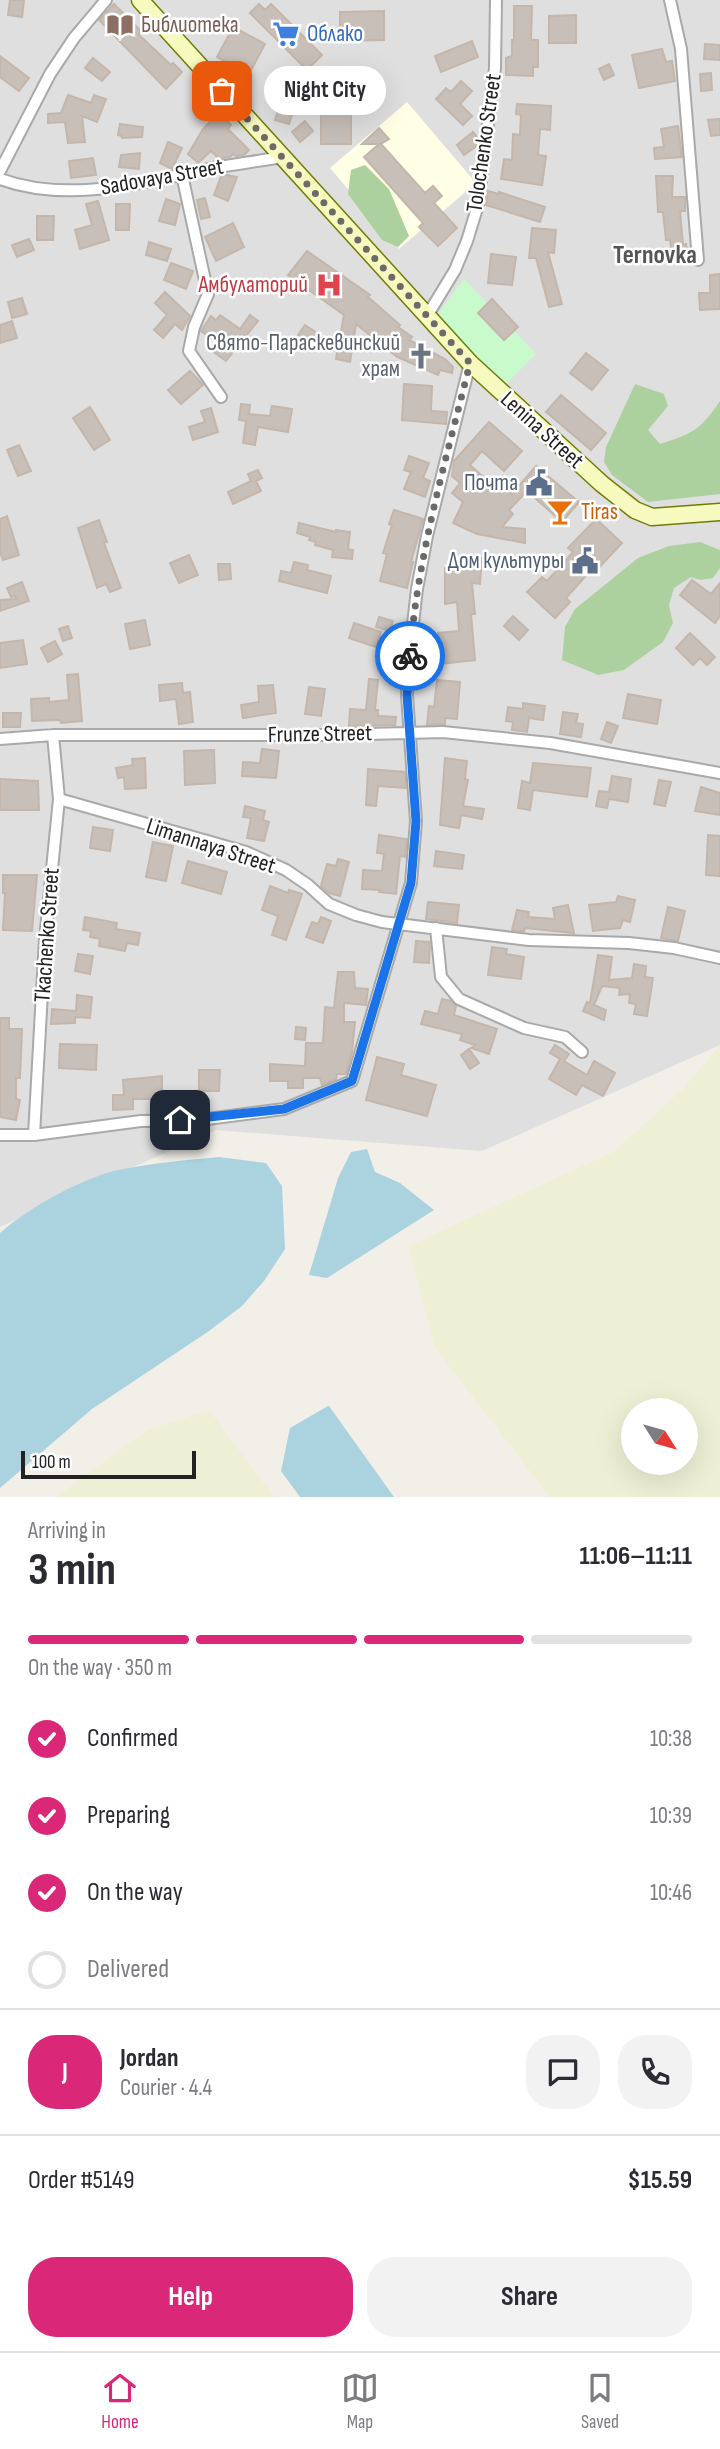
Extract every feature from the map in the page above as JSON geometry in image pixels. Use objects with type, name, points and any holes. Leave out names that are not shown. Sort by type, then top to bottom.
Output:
[{"type":"street","points":[[0,171],[50,74],[74,38],[106,0]]},
{"type":"street","name":"Lenina Street","points":[[140,0],[470,363],[602,484],[635,510],[652,517],[720,512]]},
{"type":"street","name":"Tolochenko Street","points":[[427,316],[455,270],[478,205],[495,68],[496,0]]},
{"type":"street","points":[[670,0],[681,49],[698,260]]},
{"type":"street","name":"Sadovaya Street","points":[[0,179],[30,187],[84,190],[143,184],[282,157]]},
{"type":"street","points":[[182,175],[208,294],[194,327],[189,351],[221,397]]},
{"type":"street","points":[[0,1135],[34,1135],[141,1121],[199,1120],[284,1109],[352,1081],[411,883],[416,821],[407,695],[417,589],[470,363]]},
{"type":"street","name":"Frunze Street","points":[[0,739],[53,735],[331,735],[443,732],[550,743],[720,773]]},
{"type":"street","name":"Tkachenko Street","points":[[34,1135],[45,939],[59,799],[53,735]]},
{"type":"street","name":"Limannaya Street","points":[[59,799],[246,852],[286,870],[329,904],[356,915],[399,925],[529,940],[629,943],[674,948],[720,958]]},
{"type":"street","points":[[436,928],[441,977],[459,999],[524,1028],[565,1037],[582,1052]]},
{"type":"shaded area","points":[[0,0],[720,0],[720,1045],[482,1151],[216,1130],[0,1227]]},
{"type":"shaded area","points":[[407,102],[476,183],[399,249],[330,168]]},
{"type":"shaded area","points":[[720,1045],[720,1497],[550,1497],[435,1348],[408,1246],[613,1152],[682,1090]]},
{"type":"shaded area","points":[[209,1410],[274,1497],[56,1497],[147,1430]]},
{"type":"green space","points":[[365,165],[389,189],[409,236],[398,247],[382,240],[348,194],[351,170]]},
{"type":"green space","points":[[464,279],[536,354],[504,386],[438,314]]},
{"type":"green space","points":[[635,384],[664,394],[668,406],[648,430],[660,444],[695,429],[720,401],[720,494],[648,502],[612,475],[604,462],[606,447]]},
{"type":"green space","points":[[700,542],[720,550],[720,568],[713,578],[700,580],[691,577],[674,588],[669,605],[673,623],[663,642],[624,670],[598,675],[562,660],[565,627],[575,609],[638,558],[669,546]]},
{"type":"water","points":[[367,1149],[375,1172],[400,1183],[434,1210],[327,1278],[309,1275],[338,1178],[351,1152]]},
{"type":"water","points":[[219,1157],[266,1163],[282,1186],[285,1249],[264,1281],[242,1306],[92,1409],[0,1488],[0,1233],[26,1213],[92,1178],[147,1165]]},
{"type":"water","points":[[329,1406],[394,1497],[300,1497],[281,1471],[290,1428]]},
{"type":"building","points":[[10,0],[24,0],[22,17],[8,15]]},
{"type":"building","points":[[114,4],[141,31],[138,34],[182,72],[166,89],[99,20]]},
{"type":"building","name":"Облако","points":[[259,4],[265,10],[271,4],[322,55],[307,70],[250,13]]},
{"type":"building","points":[[514,6],[532,6],[531,40],[538,40],[538,67],[533,67],[533,76],[506,75],[506,58],[512,56],[514,40]]},
{"type":"building","points":[[384,11],[384,40],[340,41],[340,12]]},
{"type":"building","points":[[576,15],[576,43],[549,43],[549,16]]},
{"type":"building","points":[[233,27],[265,44],[249,74],[217,57]]},
{"type":"building","points":[[472,41],[478,57],[441,72],[435,56]]},
{"type":"building","points":[[705,44],[720,45],[720,60],[704,59]]},
{"type":"building","points":[[662,49],[666,62],[672,61],[675,81],[639,88],[632,55]]},
{"type":"building","points":[[0,56],[29,78],[19,91],[0,77]]},
{"type":"building","points":[[93,58],[110,72],[102,81],[85,68]]},
{"type":"building","points":[[609,64],[614,75],[604,80],[599,69]]},
{"type":"building","points":[[711,73],[712,90],[701,91],[700,74]]},
{"type":"building","points":[[461,81],[472,91],[460,104],[472,116],[463,125],[436,99],[446,88],[451,92]]},
{"type":"building","points":[[285,89],[299,93],[289,124],[275,120]]},
{"type":"building","points":[[68,95],[91,103],[94,95],[106,99],[97,122],[82,116],[85,142],[68,143],[65,122],[48,123],[48,114],[61,113]]},
{"type":"building","points":[[329,101],[343,101],[342,113],[351,113],[351,144],[321,144],[321,108],[329,108]]},
{"type":"building","points":[[517,104],[551,106],[550,130],[540,129],[538,155],[546,156],[542,185],[501,179],[504,159],[512,160],[513,134],[520,135],[521,115],[516,114]]},
{"type":"building","points":[[219,112],[231,125],[228,129],[249,150],[244,155],[233,154],[219,159],[211,151],[198,163],[188,154],[203,129]]},
{"type":"building","points":[[720,119],[720,135],[711,136],[708,120]]},
{"type":"building","points":[[305,121],[313,131],[300,142],[292,132]]},
{"type":"building","points":[[120,124],[143,127],[142,137],[122,138],[118,135]]},
{"type":"building","points":[[678,126],[682,157],[655,159],[654,148],[664,147],[661,129]]},
{"type":"building","points":[[379,128],[389,139],[381,144],[425,193],[433,186],[442,196],[434,203],[457,228],[438,246],[419,227],[423,223],[364,157],[379,144],[362,144]]},
{"type":"building","points":[[473,132],[478,138],[478,145],[464,155],[457,145]]},
{"type":"building","points":[[168,142],[182,148],[172,169],[160,163]]},
{"type":"building","points":[[140,153],[139,169],[119,167],[121,155]]},
{"type":"building","points":[[93,158],[96,175],[71,178],[69,161]]},
{"type":"building","points":[[222,174],[237,177],[228,201],[214,195]]},
{"type":"building","points":[[656,176],[673,176],[672,197],[685,197],[685,211],[680,211],[683,245],[686,244],[688,256],[673,258],[670,240],[666,240],[663,212],[658,212]]},
{"type":"building","points":[[488,191],[545,207],[540,222],[486,205]]},
{"type":"building","points":[[205,198],[210,217],[201,219],[197,200]]},
{"type":"building","points":[[166,199],[180,204],[175,225],[159,221]]},
{"type":"building","points":[[98,201],[109,240],[80,249],[75,230],[92,225],[86,204]]},
{"type":"building","points":[[116,204],[130,204],[129,230],[116,230]]},
{"type":"building","points":[[37,216],[54,216],[53,240],[37,240]]},
{"type":"building","points":[[233,223],[244,247],[216,261],[205,237]]},
{"type":"building","points":[[532,228],[556,230],[554,253],[548,252],[562,304],[549,307],[536,258],[529,258]]},
{"type":"building","points":[[29,239],[34,250],[17,257],[12,245]]},
{"type":"building","points":[[149,242],[171,249],[167,261],[146,255]]},
{"type":"building","points":[[307,251],[370,295],[368,297],[412,337],[409,340],[445,359],[453,367],[452,373],[440,370],[438,375],[397,357],[356,324],[350,362],[336,359],[344,315],[288,275]]},
{"type":"building","points":[[491,254],[516,257],[512,285],[488,283]]},
{"type":"building","points":[[171,263],[193,271],[186,289],[164,280]]},
{"type":"building","points":[[720,274],[720,309],[700,310],[699,293],[710,293],[710,275]]},
{"type":"building","points":[[165,292],[190,316],[182,330],[175,324],[163,338],[154,330],[167,315],[155,303]]},
{"type":"building","points":[[22,298],[27,314],[12,318],[8,302]]},
{"type":"building","points":[[492,299],[518,327],[504,340],[478,313]]},
{"type":"building","points":[[220,315],[240,329],[250,315],[258,321],[226,361],[211,350],[217,343],[201,331],[211,316],[216,320]]},
{"type":"building","points":[[12,321],[17,338],[0,343],[0,325]]},
{"type":"building","points":[[305,325],[317,333],[310,343],[298,335]]},
{"type":"building","points":[[586,353],[608,370],[592,390],[570,373]]},
{"type":"building","points":[[190,371],[203,385],[181,404],[168,390]]},
{"type":"building","points":[[404,384],[432,386],[431,411],[447,412],[446,424],[402,420]]},
{"type":"building","points":[[561,395],[606,433],[591,450],[546,412]]},
{"type":"building","points":[[241,404],[250,405],[249,414],[270,416],[272,406],[292,409],[288,432],[258,427],[255,445],[243,443],[246,421],[239,420]]},
{"type":"building","points":[[90,407],[110,440],[94,450],[73,418]]},
{"type":"building","points":[[211,408],[218,432],[193,440],[189,427],[205,422],[201,411]]},
{"type":"building","points":[[489,422],[522,451],[504,471],[482,451],[470,465],[498,490],[501,485],[512,494],[536,466],[579,502],[562,522],[527,491],[509,510],[513,514],[502,527],[525,529],[525,543],[477,534],[453,523],[463,502],[452,493],[460,483],[452,476],[454,461]]},
{"type":"building","points":[[19,445],[31,471],[18,476],[7,450]]},
{"type":"building","points":[[409,456],[429,463],[423,478],[430,481],[425,497],[404,489],[411,472],[404,470]]},
{"type":"building","points":[[258,470],[262,478],[256,481],[261,491],[233,504],[228,492],[251,481],[248,474]]},
{"type":"building","points":[[394,510],[423,519],[407,588],[380,581],[387,554],[383,553]]},
{"type":"building","points":[[7,516],[19,555],[3,560],[0,552],[0,519]]},
{"type":"building","name":"Дом культуры","points":[[596,519],[622,543],[594,573],[591,570],[566,598],[570,602],[555,618],[527,592],[542,577],[547,581],[573,552],[568,548]]},
{"type":"building","points":[[99,520],[107,542],[104,543],[121,588],[110,592],[106,584],[97,588],[78,528]]},
{"type":"building","points":[[299,523],[336,532],[350,532],[348,549],[353,550],[352,559],[332,557],[333,550],[315,545],[316,542],[309,540],[310,537],[297,533]]},
{"type":"building","points":[[189,555],[198,575],[179,583],[170,563]]},
{"type":"building","points":[[466,557],[482,558],[480,584],[472,583],[475,614],[471,614],[475,660],[441,664],[438,633],[459,631],[457,602],[445,604],[445,568],[465,569]]},
{"type":"building","points":[[294,562],[308,565],[307,570],[331,576],[327,593],[279,581],[281,571],[291,573]]},
{"type":"building","points":[[218,564],[230,564],[231,579],[219,580]]},
{"type":"building","points":[[692,580],[711,594],[720,583],[720,616],[715,623],[680,595]]},
{"type":"building","points":[[22,582],[29,601],[0,611],[0,600],[16,599],[15,596],[11,597],[7,588]]},
{"type":"building","points":[[513,616],[528,630],[519,640],[504,626]]},
{"type":"building","points":[[379,617],[393,621],[390,631],[376,627]]},
{"type":"building","points":[[145,620],[150,645],[130,649],[125,624]]},
{"type":"building","points":[[354,623],[381,632],[376,647],[349,638]]},
{"type":"building","points":[[68,626],[72,638],[63,641],[59,629]]},
{"type":"building","points":[[690,633],[715,657],[707,665],[700,658],[693,665],[676,648]]},
{"type":"building","points":[[23,640],[27,664],[0,668],[0,643]]},
{"type":"building","points":[[55,641],[62,654],[48,662],[41,648]]},
{"type":"building","points":[[78,674],[82,721],[32,721],[31,699],[49,698],[49,702],[69,700],[67,675]]},
{"type":"building","points":[[369,679],[378,680],[375,710],[378,710],[378,716],[396,717],[395,725],[349,726],[350,709],[366,710]]},
{"type":"building","points":[[437,680],[460,682],[457,719],[445,718],[445,724],[427,725],[429,706],[434,707]]},
{"type":"building","points":[[182,683],[183,693],[190,692],[193,722],[179,724],[176,699],[160,701],[159,685]]},
{"type":"building","points":[[273,685],[276,713],[243,718],[241,705],[259,702],[258,686]]},
{"type":"building","points":[[309,687],[325,689],[321,716],[305,714]]},
{"type":"building","points":[[628,694],[661,700],[657,724],[623,718]]},
{"type":"building","points":[[523,703],[545,706],[543,720],[529,718],[527,732],[512,730],[513,722],[506,721],[508,707],[523,709]]},
{"type":"building","points":[[563,712],[578,714],[576,723],[583,724],[581,737],[560,734]]},
{"type":"building","points":[[3,713],[21,713],[20,727],[3,727]]},
{"type":"building","points":[[607,722],[618,726],[611,743],[601,739]]},
{"type":"building","points":[[262,749],[279,751],[276,778],[242,776],[243,762],[260,763]]},
{"type":"building","points":[[214,750],[215,783],[185,785],[184,751]]},
{"type":"building","points":[[145,758],[146,788],[125,789],[124,777],[118,778],[116,768],[133,765],[132,759]]},
{"type":"building","points":[[445,758],[467,761],[465,779],[468,780],[463,806],[484,809],[482,819],[461,815],[459,828],[440,825]]},
{"type":"building","points":[[533,763],[591,768],[587,797],[533,790],[530,810],[518,808],[522,781],[530,783]]},
{"type":"building","points":[[368,769],[405,772],[406,788],[378,786],[376,806],[366,805]]},
{"type":"building","points":[[612,776],[631,779],[628,802],[609,799],[607,808],[596,806],[599,791],[609,792]]},
{"type":"building","points":[[0,779],[38,781],[39,810],[0,810]]},
{"type":"building","points":[[659,780],[671,782],[665,806],[654,804]]},
{"type":"building","points":[[701,787],[720,793],[720,815],[695,811]]},
{"type":"building","points":[[245,806],[265,811],[263,820],[269,822],[264,841],[247,838],[251,818],[243,817]]},
{"type":"building","points":[[93,827],[113,830],[110,851],[90,848]]},
{"type":"building","points":[[379,835],[407,839],[405,857],[400,856],[396,894],[362,889],[363,870],[382,871],[384,854],[377,853]]},
{"type":"building","points":[[708,835],[720,836],[720,876],[706,875]]},
{"type":"building","points":[[153,842],[173,846],[166,881],[146,877]]},
{"type":"building","points":[[436,851],[464,855],[462,869],[434,866]]},
{"type":"building","points":[[338,859],[349,862],[340,896],[329,893],[321,886],[327,864],[336,866]]},
{"type":"building","points":[[188,861],[227,872],[221,894],[182,883]]},
{"type":"building","points":[[3,875],[37,875],[32,931],[3,930]]},
{"type":"building","points":[[270,886],[288,893],[289,890],[302,894],[286,940],[272,935],[278,916],[262,910]]},
{"type":"building","points":[[618,896],[635,900],[630,922],[623,920],[620,928],[593,931],[589,905],[616,902]]},
{"type":"building","points":[[428,902],[459,905],[457,923],[426,919]]},
{"type":"building","points":[[568,905],[574,933],[525,928],[524,932],[512,930],[517,910],[529,912],[528,917],[555,919],[553,908]]},
{"type":"building","points":[[668,907],[685,911],[678,941],[661,938]]},
{"type":"building","points":[[85,917],[117,923],[116,929],[140,933],[138,945],[127,943],[125,951],[99,946],[100,939],[90,937],[91,931],[83,930]]},
{"type":"building","points":[[321,917],[331,921],[323,943],[306,937],[312,922],[318,924]]},
{"type":"building","points":[[416,941],[430,942],[429,963],[414,962]]},
{"type":"building","points":[[492,947],[507,949],[506,954],[524,957],[521,979],[488,975]]},
{"type":"building","points":[[78,954],[93,956],[90,974],[75,971]]},
{"type":"building","points":[[598,955],[612,957],[609,980],[632,978],[634,964],[646,966],[645,977],[653,978],[647,1016],[634,1014],[636,1004],[629,1003],[630,994],[619,995],[620,988],[602,986],[594,1005],[606,1010],[604,1020],[583,1011],[587,1002],[590,1003]]},
{"type":"building","points":[[338,972],[354,972],[355,988],[368,989],[366,1005],[344,1003],[344,1022],[355,1022],[352,1052],[346,1074],[337,1074],[336,1079],[322,1085],[320,1078],[303,1078],[303,1088],[288,1088],[288,1081],[270,1081],[270,1064],[305,1066],[306,1043],[323,1043],[325,1007],[334,1008]]},
{"type":"building","points":[[77,995],[92,997],[90,1018],[75,1017],[75,1023],[51,1024],[52,1009],[76,1011]]},
{"type":"building","points":[[442,999],[451,1001],[456,1006],[454,1015],[497,1029],[489,1054],[471,1048],[475,1045],[460,1040],[462,1034],[421,1024],[425,1011],[438,1014]]},
{"type":"building","points":[[0,1018],[9,1018],[9,1029],[22,1029],[20,1078],[16,1078],[16,1099],[20,1100],[16,1120],[0,1117]]},
{"type":"building","points":[[296,1027],[306,1028],[305,1040],[295,1039]]},
{"type":"building","points":[[60,1044],[97,1045],[96,1070],[59,1068]]},
{"type":"building","points":[[555,1045],[569,1054],[564,1061],[587,1075],[594,1061],[615,1073],[603,1096],[582,1085],[576,1095],[549,1079],[560,1059],[550,1053]]},
{"type":"building","points":[[469,1049],[479,1063],[470,1069],[461,1055]]},
{"type":"building","points":[[377,1057],[404,1064],[401,1075],[436,1085],[427,1116],[366,1100]]},
{"type":"building","points":[[199,1070],[220,1070],[219,1091],[199,1091]]},
{"type":"building","points":[[162,1076],[162,1099],[133,1099],[133,1109],[113,1110],[113,1095],[124,1095],[123,1080]]},
{"type":"way so far","points":[[222,91],[470,363],[417,589],[410,656]]},
{"type":"place","name":"Библиотека","points":[[120,25]]},
{"type":"place","name":"Облако","points":[[286,34]]},
{"type":"place","name":"Night City","points":[[222,91]]},
{"type":"place","name":"Амбулаторий","points":[[329,285]]},
{"type":"place","name":"Свято-Параскевинский храм","points":[[421,356]]},
{"type":"place","name":"Почта","points":[[539,483]]},
{"type":"place","name":"Tiras","points":[[560,512]]},
{"type":"place","name":"Дом культуры","points":[[585,561]]},
{"type":"district","name":"Ternovka","points":[[655,255]]},
{"type":"route","points":[[180,1120],[284,1109],[352,1081],[411,883],[416,821],[407,695],[410,656]]}]
